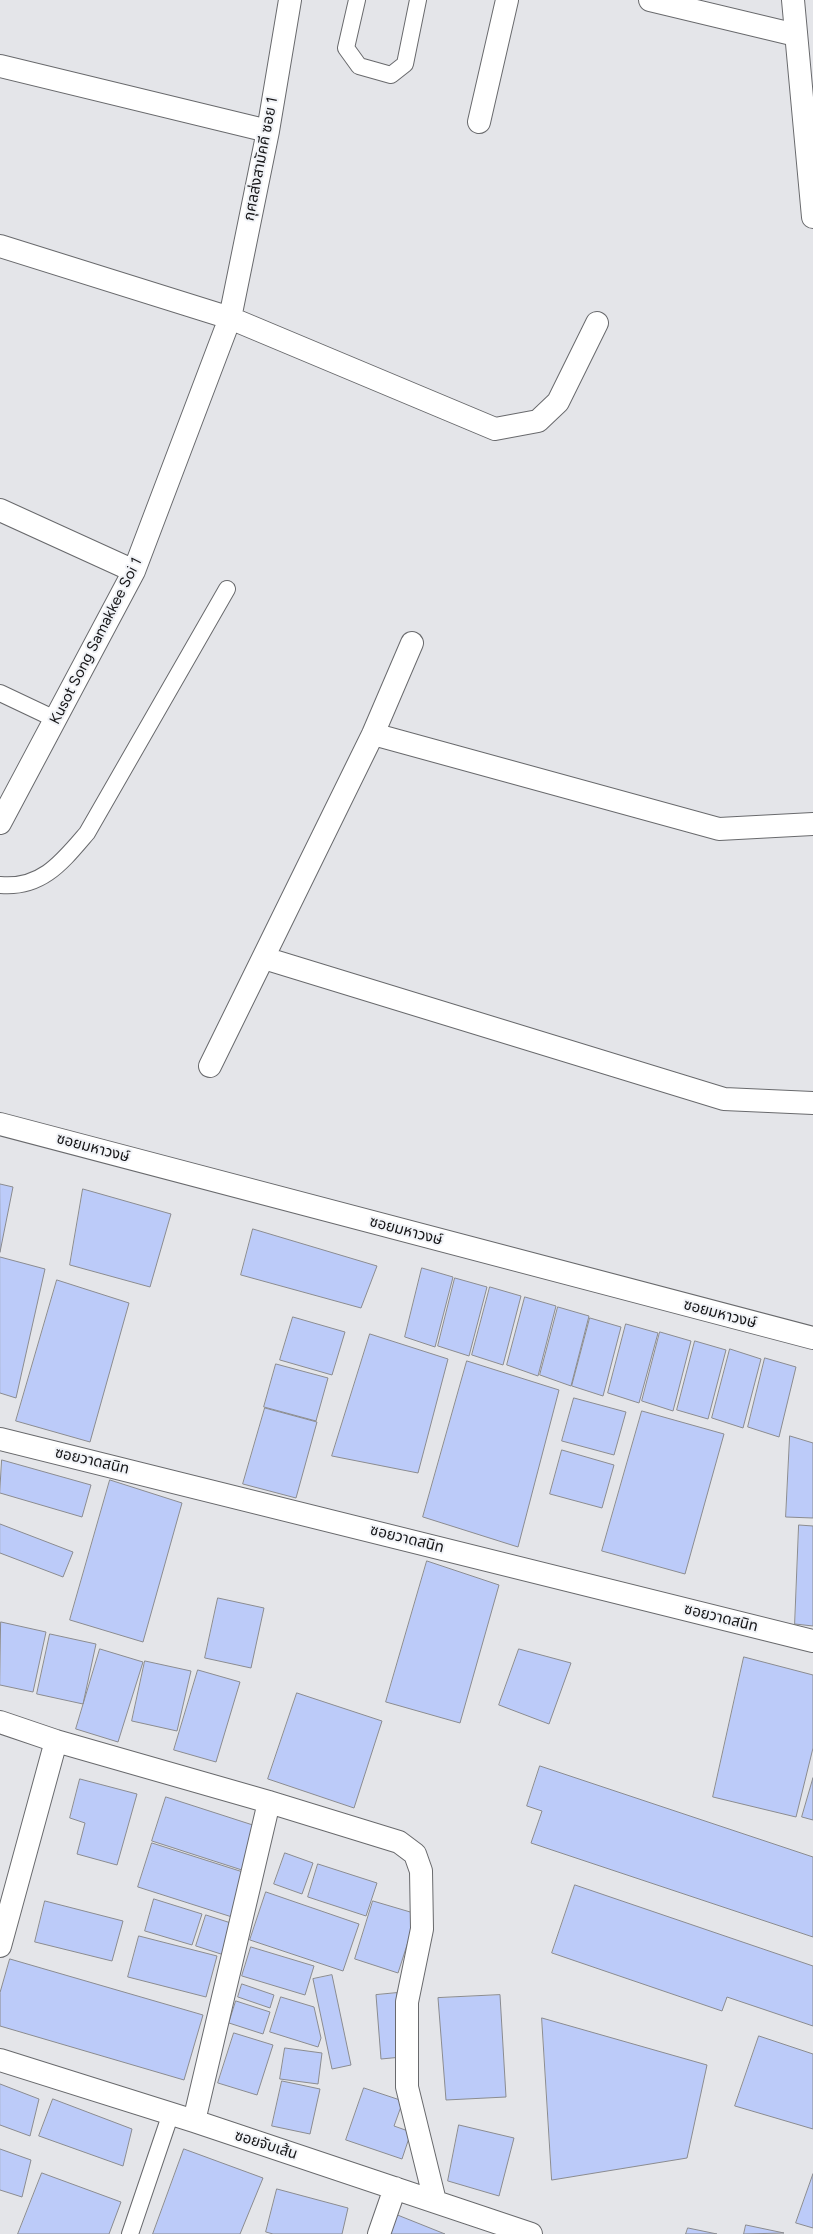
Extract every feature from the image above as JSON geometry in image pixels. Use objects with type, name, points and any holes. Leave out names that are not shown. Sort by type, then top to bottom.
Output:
[{"type":"street","name":"กุศลส่งสามัคคี ซอย 1","points":[[230,318],[268,130],[290,0]]},
{"type":"street","points":[[479,122],[507,0]]},
{"type":"street","points":[[650,0],[796,36]]},
{"type":"street","points":[[793,0],[810,158],[813,217]]},
{"type":"street","points":[[0,66],[268,130]]},
{"type":"street","points":[[0,246],[230,318],[495,429],[538,421],[558,402],[597,323]]},
{"type":"street","name":"Kusot Song Samakkee Soi 1","points":[[0,823],[134,571],[230,318]]},
{"type":"street","points":[[0,510],[134,571]]},
{"type":"street","points":[[210,1066],[373,734],[412,643]]},
{"type":"street","points":[[373,734],[719,829],[813,824]]},
{"type":"street","points":[[264,958],[724,1099],[813,1103]]},
{"type":"street","name":"ซอยมหาวงษ์","points":[[0,1124],[813,1338]]},
{"type":"street","name":"ซอยวาดสนิท","points":[[0,1439],[813,1641]]},
{"type":"street","points":[[0,1722],[56,1741],[269,1802],[399,1842],[415,1854],[421,1871],[422,1929],[407,2002],[407,2087],[435,2201]]},
{"type":"street","points":[[0,1946],[56,1741]]},
{"type":"street","points":[[194,2121],[269,1802]]},
{"type":"street","name":"ซอยจับเส้น","points":[[0,2060],[171,2113],[531,2234]]},
{"type":"street","points":[[379,2234],[395,2188]]},
{"type":"lane","points":[[357,0],[346,48],[359,66],[391,75],[405,64],[418,0]]},
{"type":"lane","points":[[0,885],[30,882],[57,868],[87,833],[227,589]]},
{"type":"lane","points":[[0,693],[55,720]]},
{"type":"lane","points":[[130,2234],[171,2113]]},
{"type":"building","points":[[0,1184],[13,1187],[0,1252]]},
{"type":"building","points":[[83,1189],[171,1214],[150,1287],[70,1265]]},
{"type":"building","points":[[253,1229],[377,1266],[361,1308],[241,1275]]},
{"type":"building","points":[[0,1257],[45,1269],[16,1398],[0,1393]]},
{"type":"building","points":[[422,1268],[453,1277],[435,1347],[405,1337]]},
{"type":"building","points":[[455,1278],[487,1287],[469,1356],[438,1346]]},
{"type":"building","points":[[57,1280],[129,1303],[90,1442],[16,1421]]},
{"type":"building","points":[[490,1287],[521,1296],[503,1365],[472,1355]]},
{"type":"building","points":[[525,1297],[556,1306],[538,1376],[507,1365]]},
{"type":"building","points":[[558,1307],[589,1316],[571,1386],[540,1375]]},
{"type":"building","points":[[293,1317],[345,1332],[332,1375],[280,1360]]},
{"type":"building","points":[[590,1318],[621,1327],[603,1396],[572,1386]]},
{"type":"building","points":[[626,1324],[658,1333],[639,1403],[608,1393]]},
{"type":"building","points":[[660,1332],[691,1341],[673,1411],[642,1401]]},
{"type":"building","points":[[370,1334],[448,1359],[418,1473],[332,1456]]},
{"type":"building","points":[[695,1341],[726,1350],[708,1419],[677,1410]]},
{"type":"building","points":[[730,1349],[761,1359],[743,1428],[712,1418]]},
{"type":"building","points":[[765,1358],[796,1367],[779,1437],[748,1427]]},
{"type":"building","points":[[467,1361],[559,1390],[518,1547],[423,1517]]},
{"type":"building","points":[[276,1364],[328,1378],[316,1421],[264,1407]]},
{"type":"building","points":[[574,1398],[626,1412],[614,1455],[562,1441]]},
{"type":"building","points":[[265,1408],[317,1422],[296,1498],[243,1484]]},
{"type":"building","points":[[642,1411],[724,1434],[685,1574],[602,1551]]},
{"type":"building","points":[[790,1436],[813,1443],[813,1518],[786,1517]]},
{"type":"building","points":[[562,1450],[614,1465],[602,1508],[550,1494]]},
{"type":"building","points":[[2,1460],[91,1485],[82,1517],[0,1493]]},
{"type":"building","points":[[110,1480],[182,1503],[143,1642],[70,1620]]},
{"type":"building","points":[[0,1524],[73,1552],[63,1577],[0,1553]]},
{"type":"building","points":[[799,1525],[813,1526],[813,1626],[795,1624]]},
{"type":"building","points":[[427,1561],[499,1585],[460,1723],[386,1702]]},
{"type":"building","points":[[218,1598],[264,1608],[251,1668],[205,1658]]},
{"type":"building","points":[[1,1622],[46,1632],[33,1692],[0,1685]]},
{"type":"building","points":[[50,1634],[96,1644],[83,1704],[37,1694]]},
{"type":"building","points":[[100,1649],[143,1662],[118,1742],[76,1729]]},
{"type":"building","points":[[519,1649],[571,1663],[549,1724],[499,1705]]},
{"type":"building","points":[[744,1657],[813,1675],[813,1748],[796,1817],[713,1797]]},
{"type":"building","points":[[145,1661],[191,1671],[177,1731],[132,1721]]},
{"type":"building","points":[[198,1670],[240,1682],[216,1762],[174,1750]]},
{"type":"building","points":[[297,1693],[382,1721],[354,1808],[268,1779]]},
{"type":"building","points":[[540,1766],[813,1857],[813,1937],[531,1843],[542,1811],[527,1806]]},
{"type":"building","points":[[813,1778],[813,1820],[802,1817]]},
{"type":"building","points":[[80,1779],[137,1794],[117,1865],[77,1854],[85,1823],[70,1818]]},
{"type":"building","points":[[166,1797],[259,1827],[245,1871],[152,1841]]},
{"type":"building","points":[[152,1843],[246,1873],[232,1917],[138,1887]]},
{"type":"building","points":[[285,1853],[313,1863],[302,1894],[274,1884]]},
{"type":"building","points":[[318,1864],[377,1883],[366,1916],[308,1897]]},
{"type":"building","points":[[575,1885],[813,1966],[813,2026],[727,1997],[722,2011],[552,1953]]},
{"type":"building","points":[[266,1892],[359,1924],[343,1971],[250,1940]]},
{"type":"building","points":[[154,1899],[202,1914],[192,1945],[145,1931]]},
{"type":"building","points":[[45,1901],[123,1921],[112,1961],[35,1942]]},
{"type":"building","points":[[373,1901],[417,1914],[398,1973],[355,1959]]},
{"type":"building","points":[[206,1915],[234,1924],[224,1955],[196,1946]]},
{"type":"building","points":[[139,1936],[217,1956],[206,1997],[128,1977]]},
{"type":"building","points":[[251,1947],[314,1966],[305,1995],[242,1976]]},
{"type":"building","points":[[10,1959],[203,2015],[184,2080],[0,2026],[0,1993]]},
{"type":"building","points":[[332,1975],[351,2065],[332,2069],[313,1979]]},
{"type":"building","points":[[242,1984],[274,1995],[270,2008],[238,1997]]},
{"type":"building","points":[[397,1993],[402,2057],[381,2059],[376,1995]]},
{"type":"building","points":[[500,1995],[506,2097],[446,2100],[438,1998]]},
{"type":"building","points":[[281,1997],[314,2007],[321,2038],[318,2047],[270,2032]]},
{"type":"building","points":[[236,2001],[270,2012],[263,2034],[229,2023]]},
{"type":"building","points":[[542,2018],[707,2065],[687,2158],[552,2180]]},
{"type":"building","points":[[234,2033],[273,2045],[257,2095],[218,2083]]},
{"type":"building","points":[[759,2036],[813,2054],[813,2129],[735,2106]]},
{"type":"building","points":[[285,2048],[322,2053],[318,2084],[280,2079]]},
{"type":"building","points":[[282,2081],[320,2089],[310,2134],[272,2126]]},
{"type":"building","points":[[0,2084],[39,2099],[30,2136],[0,2125]]},
{"type":"building","points":[[364,2088],[403,2101],[394,2126],[411,2132],[402,2159],[346,2140]]},
{"type":"building","points":[[53,2099],[132,2129],[123,2166],[39,2136]]},
{"type":"building","points":[[459,2125],[514,2138],[499,2196],[448,2181]]},
{"type":"building","points":[[0,2149],[31,2160],[22,2197],[0,2190]]},
{"type":"building","points":[[184,2149],[263,2178],[240,2234],[153,2234]]},
{"type":"building","points":[[42,2173],[121,2202],[109,2234],[18,2234]]},
{"type":"building","points":[[813,2174],[813,2228],[796,2223]]},
{"type":"building","points":[[277,2189],[348,2208],[342,2234],[273,2234],[266,2232]]},
{"type":"building","points":[[395,2214],[445,2234],[389,2234]]},
{"type":"building","points":[[746,2225],[784,2233],[744,2234]]},
{"type":"building","points":[[688,2228],[717,2234],[686,2234]]}]
